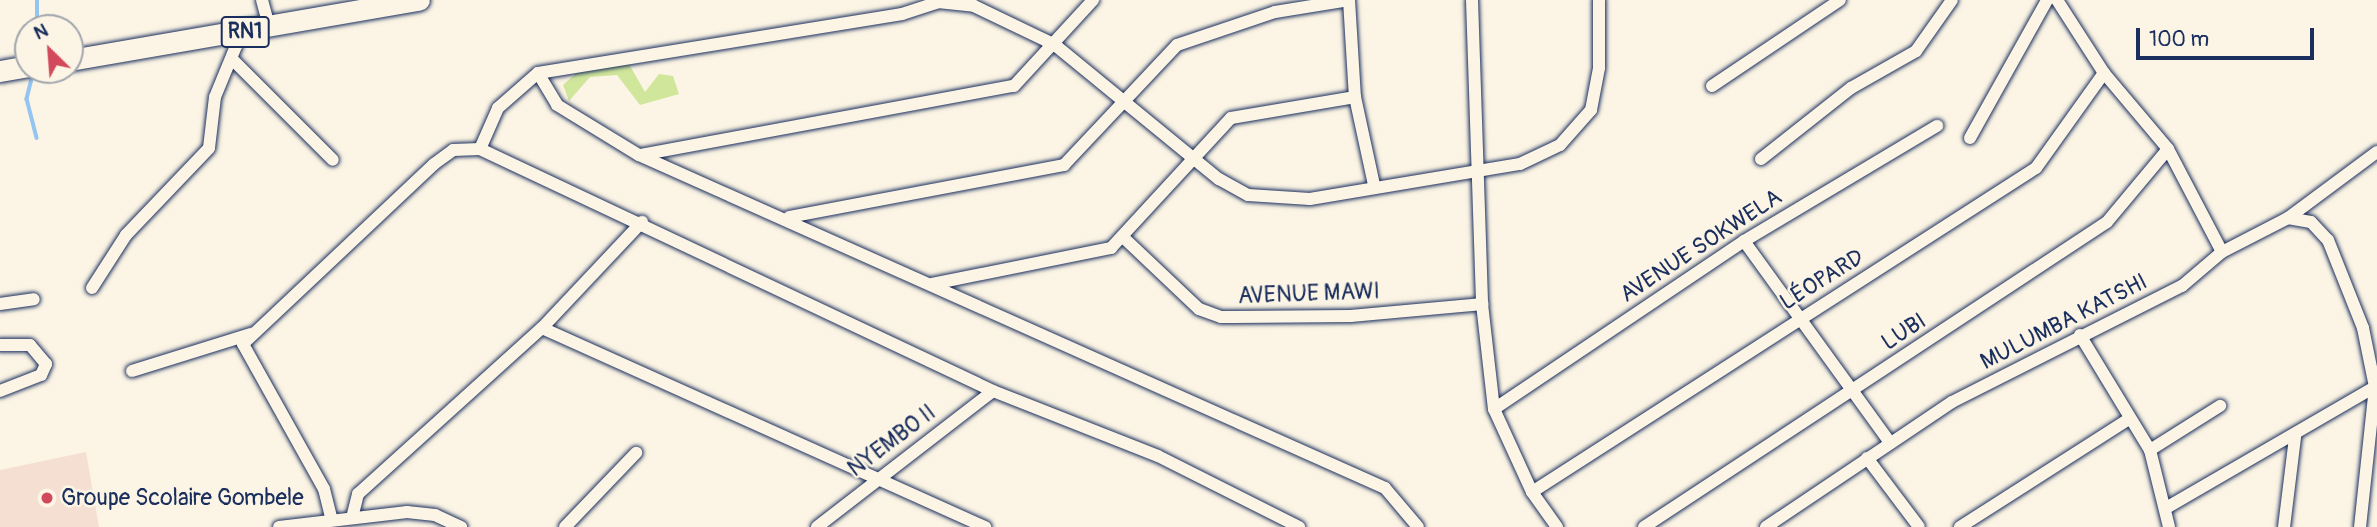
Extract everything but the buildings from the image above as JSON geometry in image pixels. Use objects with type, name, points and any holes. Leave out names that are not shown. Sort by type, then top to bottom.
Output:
[{"type":"highway","name":"RN1","points":[[84,58],[218,37],[419,0]]},
{"type":"street","points":[[262,0],[269,27]]},
{"type":"street","points":[[639,155],[994,92],[1028,76],[1093,0]]},
{"type":"street","points":[[789,217],[1064,165],[1122,97],[1177,45],[1274,6],[1349,0],[1355,97],[1374,185]]},
{"type":"street","points":[[1472,0],[1482,304],[1494,409],[1532,492],[1557,527]]},
{"type":"street","points":[[480,149],[498,108],[538,73],[902,14],[938,2],[1003,16],[1055,45],[1194,158],[1248,195],[1275,200],[1478,172],[1540,159],[1576,132],[1591,110],[1599,68],[1598,0]]},
{"type":"street","points":[[1712,86],[1840,0]]},
{"type":"street","points":[[1761,159],[1851,88],[1916,51],[1952,0]]},
{"type":"street","points":[[1970,138],[2047,0]]},
{"type":"street","points":[[2057,0],[2104,73],[2168,149],[2222,252]]},
{"type":"street","points":[[92,288],[126,235],[201,163],[213,136],[215,97],[233,60],[234,38],[218,37]]},
{"type":"street","points":[[233,60],[333,160]]},
{"type":"street","points":[[538,73],[557,105],[639,155],[789,217],[932,285],[1385,488],[1418,527]]},
{"type":"street","name":"LÉOPARD","points":[[1532,492],[2046,160],[2104,73]]},
{"type":"street","points":[[932,285],[1089,255],[1124,238],[1194,158],[1240,115],[1355,97]]},
{"type":"street","name":"AVENUE SOKWELA","points":[[1494,409],[1744,241],[1937,126]]},
{"type":"street","points":[[331,517],[324,489],[246,357],[243,344],[433,164],[453,150],[480,149],[642,222],[993,391],[1158,456],[1299,527]]},
{"type":"street","name":"LUBI","points":[[1643,527],[2107,222],[2168,149]]},
{"type":"street","name":"MULUMBA KATSHI","points":[[1766,527],[1889,441],[2080,335],[2182,286],[2222,252],[2288,218],[2377,152]]},
{"type":"street","points":[[2288,218],[2311,222],[2342,266],[2375,387],[2360,527]]},
{"type":"street","points":[[353,514],[358,494],[542,328],[642,222]]},
{"type":"street","name":"AVENUE MAWI","points":[[1124,238],[1199,309],[1221,317],[1351,316],[1482,304]]},
{"type":"street","points":[[1744,241],[1803,317],[1889,441]]},
{"type":"street","points":[[0,304],[34,299]]},
{"type":"street","points":[[542,328],[985,527]]},
{"type":"street","points":[[132,371],[251,334]]},
{"type":"street","points":[[2080,335],[2150,450],[2169,527]]},
{"type":"street","points":[[0,345],[30,345],[46,364],[41,375],[0,391]]},
{"type":"street","points":[[2166,508],[2295,437],[2375,387]]},
{"type":"street","name":"NYEMBO II","points":[[817,527],[876,478],[993,391]]},
{"type":"street","points":[[2150,450],[2220,406]]},
{"type":"street","points":[[1960,527],[2129,419]]},
{"type":"street","points":[[2284,527],[2295,437]]},
{"type":"street","points":[[565,527],[636,453]]},
{"type":"street","points":[[1867,458],[1919,527]]},
{"type":"street","points":[[279,527],[353,514],[435,515],[461,527]]},
{"type":"shaded area","name":"Groupe Scolaire Gombele","points":[[86,452],[99,527],[0,527],[0,470]]},
{"type":"green space","points":[[629,64],[645,92],[659,74],[673,76],[679,94],[640,105],[617,75],[590,77],[569,101],[563,85],[583,67]]},
{"type":"waterway","points":[[37,0],[37,14]]},
{"type":"waterway","points":[[31,84],[27,99],[37,138]]},
{"type":"place","name":"Groupe Scolaire Gombele","points":[[47,498]]}]
